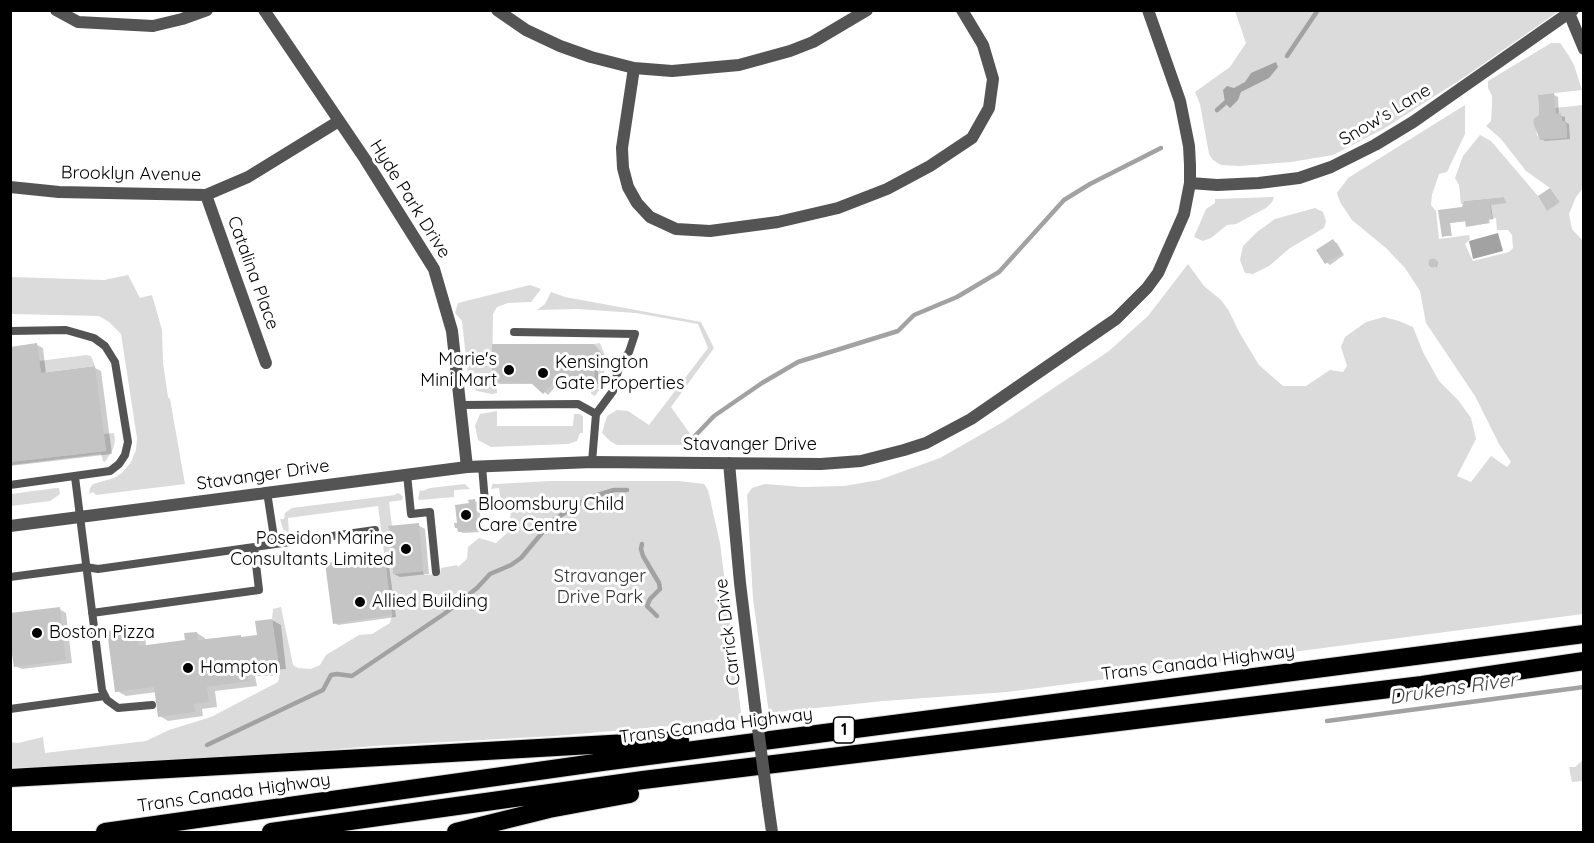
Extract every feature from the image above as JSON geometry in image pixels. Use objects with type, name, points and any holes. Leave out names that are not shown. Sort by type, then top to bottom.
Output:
[{"type":"highway","name":"Trans Canada Highway","points":[[105,832],[602,762],[1584,634]]},
{"type":"highway","name":"1","points":[[271,832],[510,798],[1411,686],[1584,662]]},
{"type":"highway","points":[[10,778],[838,731]]},
{"type":"highway","points":[[456,832],[560,807],[902,748]]},
{"type":"street","points":[[56,10],[78,22],[153,26],[182,20],[207,10]]},
{"type":"street","name":"Hyde Park Drive","points":[[264,10],[365,159],[434,269],[452,331],[466,467]]},
{"type":"street","points":[[497,10],[526,30],[591,57],[634,68],[672,71],[711,69],[763,59],[813,42],[867,10]]},
{"type":"street","points":[[634,68],[622,148],[622,168],[628,187],[637,203],[650,217],[676,229],[710,231],[778,222],[838,208],[887,189],[930,166],[972,138],[989,108],[993,79],[984,45],[962,10]]},
{"type":"street","name":"Stavanger Drive","points":[[10,526],[466,467],[592,462],[729,462],[801,465],[861,461],[926,443],[971,419],[1116,319],[1147,288],[1158,273],[1180,225],[1190,183],[1190,146],[1184,114],[1148,10]]},
{"type":"street","points":[[1571,12],[1584,49]]},
{"type":"street","name":"Snow's Lane","points":[[1190,183],[1218,185],[1259,183],[1299,178],[1331,167],[1375,145],[1413,122],[1571,12]]},
{"type":"street","name":"Brooklyn Avenue","points":[[10,187],[59,192],[206,195],[248,177],[339,121]]},
{"type":"street","name":"Catalina Place","points":[[206,195],[266,363]]},
{"type":"street","name":"Carrick Drive","points":[[729,462],[740,583],[772,832]]},
{"type":"lane","points":[[10,331],[66,330],[94,338],[105,346],[115,362],[128,442],[125,455],[110,471],[10,485]]},
{"type":"lane","points":[[514,332],[635,334],[629,352],[619,367],[613,391],[596,414],[592,462]]},
{"type":"lane","points":[[460,405],[578,404],[596,414]]},
{"type":"lane","points":[[482,466],[485,502]]},
{"type":"lane","points":[[407,474],[411,513],[430,512],[436,572]]},
{"type":"lane","points":[[75,477],[102,690],[106,699],[118,708],[152,705]]},
{"type":"lane","points":[[267,492],[275,544]]},
{"type":"lane","points":[[10,577],[86,567],[98,569],[375,530]]},
{"type":"lane","points":[[92,613],[259,590],[254,547]]},
{"type":"lane","points":[[10,709],[105,696]]},
{"type":"green space","points":[[1235,11],[1559,11],[1466,76],[1385,128],[1333,155],[1291,162],[1239,166],[1221,165],[1209,154],[1200,104],[1195,92],[1230,67],[1246,43]]},
{"type":"green space","points":[[1551,43],[1560,43],[1569,56],[1582,90],[1538,95],[1539,115],[1534,118],[1533,122],[1537,136],[1567,138],[1566,121],[1562,121],[1561,113],[1556,114],[1555,108],[1583,105],[1583,188],[1576,197],[1569,214],[1572,229],[1584,242],[1583,614],[1007,692],[883,701],[769,713],[753,599],[747,495],[752,488],[765,484],[802,487],[844,486],[879,480],[940,458],[1003,422],[1109,351],[1148,316],[1188,264],[1204,286],[1221,300],[1229,311],[1259,365],[1283,386],[1306,386],[1330,370],[1343,372],[1347,366],[1341,347],[1345,337],[1366,322],[1384,317],[1413,327],[1423,352],[1439,381],[1458,400],[1471,418],[1476,439],[1457,476],[1471,482],[1491,456],[1507,467],[1511,462],[1499,444],[1475,396],[1426,323],[1420,291],[1405,268],[1386,248],[1352,220],[1337,193],[1348,178],[1465,105],[1465,134],[1447,172],[1439,174],[1432,195],[1431,205],[1436,211],[1439,239],[1469,235],[1470,239],[1465,244],[1473,261],[1509,252],[1513,248],[1512,235],[1508,230],[1497,230],[1496,218],[1492,219],[1490,205],[1505,203],[1504,197],[1464,201],[1464,204],[1461,204],[1459,185],[1455,178],[1463,156],[1480,135],[1491,141],[1538,196],[1547,210],[1560,202],[1550,188],[1526,171],[1501,139],[1486,126],[1491,121],[1492,105],[1488,81]]},
{"type":"green space","points":[[1274,197],[1266,208],[1236,224],[1227,225],[1211,238],[1203,241],[1194,237],[1206,209],[1215,203],[1215,199]]},
{"type":"green space","points":[[1315,208],[1323,212],[1326,221],[1324,228],[1290,248],[1269,266],[1253,274],[1245,273],[1240,260],[1243,246],[1257,232],[1275,219]]},
{"type":"green space","points":[[128,275],[140,298],[152,295],[162,330],[163,363],[168,397],[185,484],[89,494],[93,484],[114,478],[122,473],[131,462],[136,450],[137,438],[121,334],[99,316],[11,314],[11,277],[104,280]]},
{"type":"green space","points":[[530,285],[541,289],[531,302],[508,303],[497,307],[493,314],[492,382],[497,383],[497,393],[477,391],[471,385],[468,376],[462,321],[455,313],[458,303]]},
{"type":"green space","points":[[551,292],[565,297],[701,322],[714,348],[671,407],[698,445],[617,445],[602,433],[607,416],[617,410],[628,411],[649,425],[708,348],[698,324],[636,313],[577,309],[537,310],[545,304]]},
{"type":"green space","points":[[600,343],[606,358],[613,356],[605,366],[602,386],[595,396],[591,394],[591,383],[594,383],[595,363],[601,353],[594,344]]},
{"type":"green space","points":[[91,356],[95,366],[41,373],[39,361]]},
{"type":"green space","points":[[497,411],[497,426],[573,426],[574,414],[579,414],[583,416],[583,433],[580,433],[577,441],[568,444],[491,447],[478,440],[475,426],[480,414]]},
{"type":"green space","points":[[114,433],[113,449],[105,462],[101,454],[11,465],[10,462],[106,451],[104,434]]},
{"type":"green space","name":"Stravanger Drive Park","points":[[679,481],[704,484],[708,490],[720,543],[742,720],[554,736],[373,746],[227,759],[11,768],[10,742],[18,743],[43,737],[45,753],[146,741],[169,730],[211,717],[278,682],[280,673],[272,619],[273,609],[281,607],[293,665],[298,668],[311,669],[320,665],[326,655],[359,635],[372,634],[390,623],[392,615],[378,506],[288,518],[289,533],[283,529],[280,519],[284,519],[285,513],[292,508],[400,494],[403,497],[402,500],[389,502],[392,526],[388,527],[393,574],[423,571],[424,575],[440,574],[441,568],[457,565],[458,567],[467,559],[468,547],[479,538],[496,543],[508,532],[512,505],[501,505],[499,488],[491,489],[493,483]]},
{"type":"green space","points":[[465,484],[470,489],[454,490],[454,497],[418,499],[420,490]]},
{"type":"green space","points":[[59,488],[60,494],[50,501],[11,506],[11,494]]},
{"type":"green space","points":[[1583,760],[1583,781],[1572,782],[1569,767],[1575,767]]},
{"type":"shaded area","points":[[1276,62],[1278,67],[1269,78],[1241,92],[1238,100],[1230,108],[1225,103],[1223,90],[1227,86],[1234,88],[1245,82],[1251,73]]},
{"type":"shaded area","points":[[1498,233],[1503,251],[1473,259],[1469,241]]},
{"type":"building","points":[[1554,93],[1556,114],[1561,113],[1562,121],[1566,121],[1567,138],[1540,140],[1533,122],[1534,118],[1539,115],[1538,95]]},
{"type":"building","points":[[1550,188],[1560,202],[1547,211],[1538,196]]},
{"type":"building","points":[[1504,197],[1505,203],[1490,205],[1492,219],[1488,219],[1489,223],[1466,227],[1465,221],[1450,223],[1451,235],[1442,237],[1438,210],[1462,207],[1464,201]]},
{"type":"building","points":[[1333,239],[1342,253],[1325,264],[1316,250]]},
{"type":"building","points":[[1433,259],[1437,263],[1433,267],[1429,263]]},
{"type":"building","points":[[37,343],[41,373],[95,366],[106,451],[10,462],[10,347]]},
{"type":"building","name":"Kensington Gate Properties","points":[[492,344],[594,344],[601,352],[595,363],[594,383],[553,383],[543,394],[531,383],[492,382]]},
{"type":"building","name":"Bloomsbury Child Care Centre","points":[[475,499],[478,530],[458,532],[454,523],[457,523],[455,505],[469,503],[468,500]]},
{"type":"building","name":"Poseidon Marine Consultants Limited","points":[[419,523],[423,571],[393,574],[388,526]]},
{"type":"building","name":"Allied Building","points":[[384,555],[392,615],[333,624],[325,563]]},
{"type":"building","name":"Boston Pizza","points":[[60,607],[66,660],[14,667],[12,654],[10,654],[10,613]]},
{"type":"building","name":"Hampton","points":[[272,619],[278,664],[264,666],[265,672],[247,672],[249,681],[207,687],[209,702],[194,704],[195,712],[158,717],[154,687],[115,692],[107,631],[137,627],[139,646],[185,640],[184,633],[197,632],[198,640],[257,635],[255,621]]},
{"type":"waterway","points":[[1287,56],[1318,10]]},
{"type":"waterway","points":[[1217,110],[1225,103]]},
{"type":"waterway","points":[[693,438],[714,416],[762,383],[798,362],[898,331],[914,315],[957,297],[999,272],[1064,200],[1090,184],[1161,148]]},
{"type":"waterway","points":[[207,745],[323,690],[331,675],[352,676],[444,614],[477,588],[490,574],[521,558],[552,521],[588,498],[614,490],[627,490]]},
{"type":"waterway","points":[[642,544],[643,556],[659,583],[660,589],[650,599],[647,606],[657,616]]},
{"type":"waterway","name":"Drukens River","points":[[1327,721],[1584,687]]},
{"type":"place","name":"Marie's Mini Mart","points":[[509,370]]},
{"type":"place","name":"Kensington Gate Properties","points":[[543,373]]},
{"type":"place","name":"Bloomsbury Child Care Centre","points":[[466,515]]},
{"type":"place","name":"Poseidon Marine Consultants Limited","points":[[406,549]]},
{"type":"place","name":"Allied Building","points":[[360,602]]},
{"type":"place","name":"Boston Pizza","points":[[37,633]]},
{"type":"place","name":"Hampton","points":[[188,668]]}]
